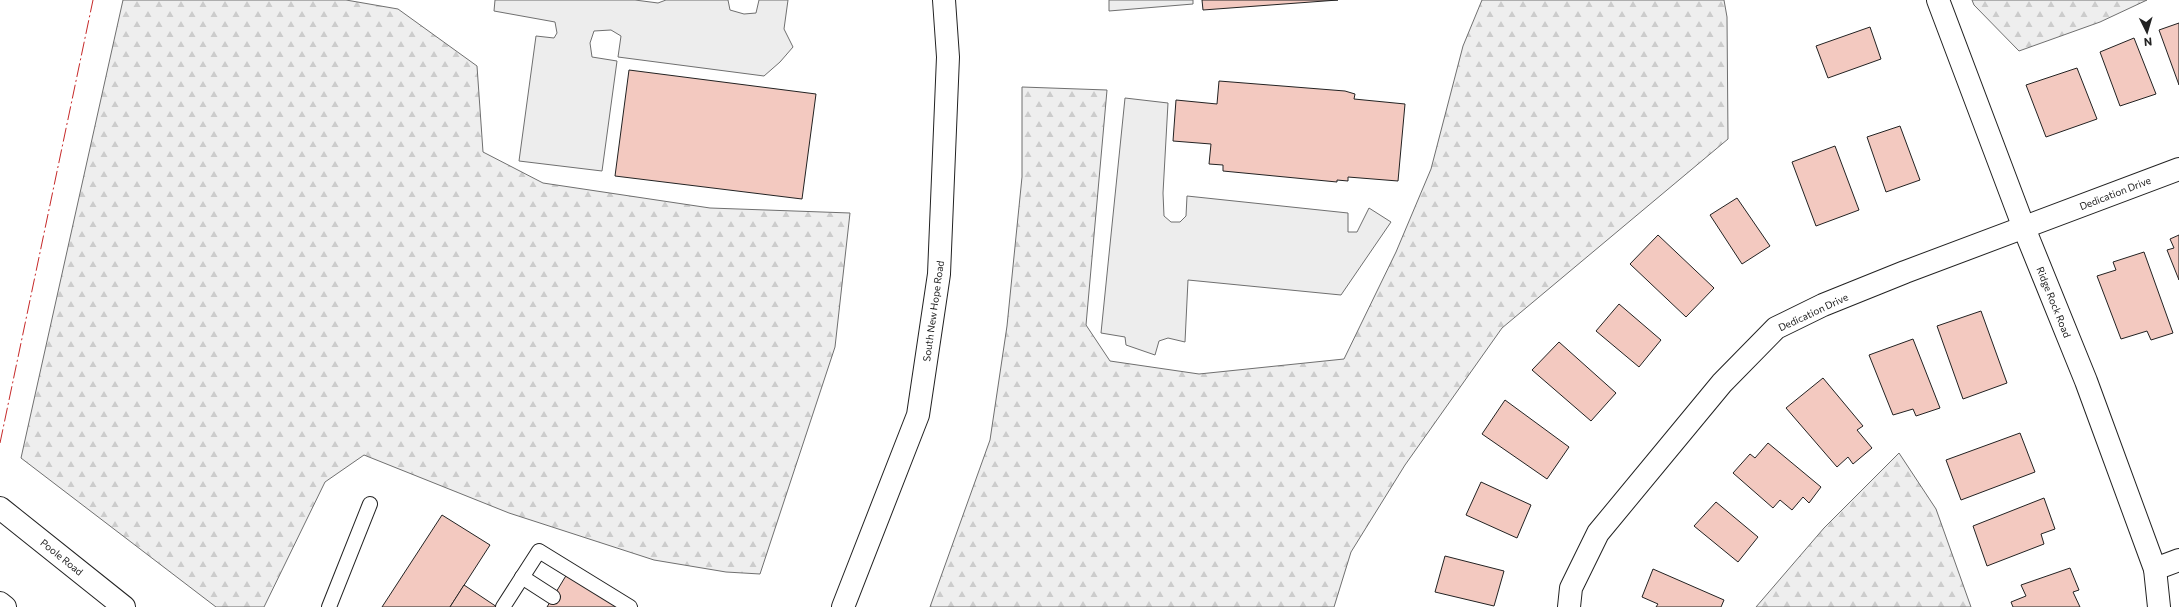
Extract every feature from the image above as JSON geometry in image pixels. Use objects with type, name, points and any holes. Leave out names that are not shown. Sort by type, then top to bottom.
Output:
[{"type":"street","name":"South New Hope Road","points":[[844,607],[918,415],[939,274],[948,57],[944,0]]},
{"type":"street","name":"Ridge Rock Road","points":[[1938,0],[2024,228],[2086,381],[2155,569],[2159,607]]},
{"type":"street","name":"Dedication Drive","points":[[1569,607],[1571,588],[1598,533],[1722,383],[1776,328],[1823,305],[2179,169]]},
{"type":"street","name":"Poole Road","points":[[0,508],[124,607]]},
{"type":"street","points":[[2155,569],[2179,560]]},
{"type":"street","points":[[0,603],[5,607]]},
{"type":"lane","points":[[329,607],[370,504]]},
{"type":"lane","points":[[504,607],[539,551],[630,607]]},
{"type":"lane","points":[[522,577],[553,597]]},
{"type":"green space","points":[[123,0],[346,0],[398,9],[477,66],[483,152],[543,183],[710,208],[850,213],[835,347],[760,574],[726,572],[654,560],[509,513],[364,455],[325,482],[264,607],[216,607],[21,458]]},
{"type":"green space","points":[[1482,0],[1724,0],[1727,17],[1728,139],[1502,328],[1405,465],[1351,552],[1334,607],[930,607],[990,440],[1007,326],[1022,177],[1022,87],[1107,90],[1086,325],[1110,361],[1199,374],[1344,359],[1396,252],[1431,169],[1463,46]]},
{"type":"green space","points":[[1972,0],[2147,0],[2100,22],[2019,51],[1974,5]]},
{"type":"green space","points":[[1899,453],[1936,509],[1971,607],[1756,607],[1824,528]]},
{"type":"shaded area","points":[[495,0],[635,0],[658,3],[666,0],[728,0],[730,10],[744,14],[756,13],[759,0],[788,0],[784,29],[793,47],[780,62],[764,76],[618,57],[621,36],[611,30],[594,31],[590,43],[592,57],[617,61],[602,171],[519,161],[536,36],[554,38],[557,33],[555,22],[494,11]]},
{"type":"shaded area","points":[[1109,0],[1193,0],[1193,4],[1109,11]]},
{"type":"shaded area","points":[[1125,98],[1168,103],[1163,193],[1164,216],[1171,222],[1180,222],[1186,216],[1187,196],[1348,213],[1348,232],[1357,232],[1369,208],[1391,222],[1341,295],[1188,280],[1185,342],[1168,338],[1159,341],[1155,355],[1126,345],[1125,337],[1101,333]]},
{"type":"building","points":[[1202,0],[1338,0],[1203,10]]},
{"type":"building","points":[[2179,23],[2179,85],[2159,30]]},
{"type":"building","points":[[1870,27],[1881,59],[1828,78],[1816,46]]},
{"type":"building","points":[[2134,38],[2156,94],[2120,106],[2100,52]]},
{"type":"building","points":[[2077,68],[2097,119],[2046,137],[2026,85]]},
{"type":"building","points":[[629,70],[816,94],[802,199],[615,176]]},
{"type":"building","points":[[1219,81],[1345,91],[1355,94],[1354,99],[1405,104],[1398,181],[1348,177],[1348,181],[1337,180],[1337,182],[1223,171],[1223,165],[1209,164],[1211,144],[1173,141],[1176,100],[1217,104]]},
{"type":"building","points":[[1900,126],[1920,180],[1886,192],[1867,137]]},
{"type":"building","points":[[1835,146],[1859,210],[1816,226],[1792,162]]},
{"type":"building","points":[[1737,198],[1770,246],[1742,264],[1710,215]]},
{"type":"building","points":[[1658,235],[1714,288],[1686,317],[1630,264]]},
{"type":"building","points":[[2179,235],[2179,280],[2167,250],[2174,248],[2170,239]]},
{"type":"building","points":[[2144,252],[2173,333],[2151,340],[2147,331],[2121,339],[2097,276],[2116,270],[2113,262]]},
{"type":"building","points":[[1619,304],[1661,340],[1639,367],[1596,331]]},
{"type":"building","points":[[1981,311],[2007,383],[1963,399],[1937,326]]},
{"type":"building","points":[[1913,339],[1940,408],[1916,416],[1913,409],[1893,415],[1869,355]]},
{"type":"building","points":[[1559,342],[1616,393],[1591,421],[1532,370]]},
{"type":"building","points":[[1823,378],[1863,426],[1857,430],[1872,448],[1853,464],[1848,457],[1837,467],[1786,408]]},
{"type":"building","points":[[1505,400],[1569,447],[1547,479],[1482,434]]},
{"type":"building","points":[[2020,433],[2035,472],[1961,500],[1946,460]]},
{"type":"building","points":[[1768,443],[1821,487],[1809,503],[1803,497],[1792,510],[1780,500],[1773,508],[1733,473],[1750,454],[1755,458]]},
{"type":"building","points":[[1481,482],[1531,505],[1517,538],[1466,515]]},
{"type":"building","points":[[2044,498],[2055,529],[2041,534],[2044,544],[1987,566],[1973,526]]},
{"type":"building","points":[[1716,502],[1758,537],[1738,562],[1694,526]]},
{"type":"building","points":[[442,515],[490,545],[450,607],[382,607]]},
{"type":"building","points":[[1445,556],[1504,571],[1494,606],[1435,592]]},
{"type":"building","points":[[2070,568],[2079,590],[2073,592],[2080,607],[2013,607],[2011,602],[2026,596],[2021,585]]},
{"type":"building","points":[[1653,569],[1724,600],[1721,607],[1656,607],[1658,604],[1642,597]]},
{"type":"building","points":[[567,574],[624,607],[547,607]]},
{"type":"building","points":[[464,585],[497,607],[450,607]]},
{"type":"power","points":[[0,443],[93,0]]}]
